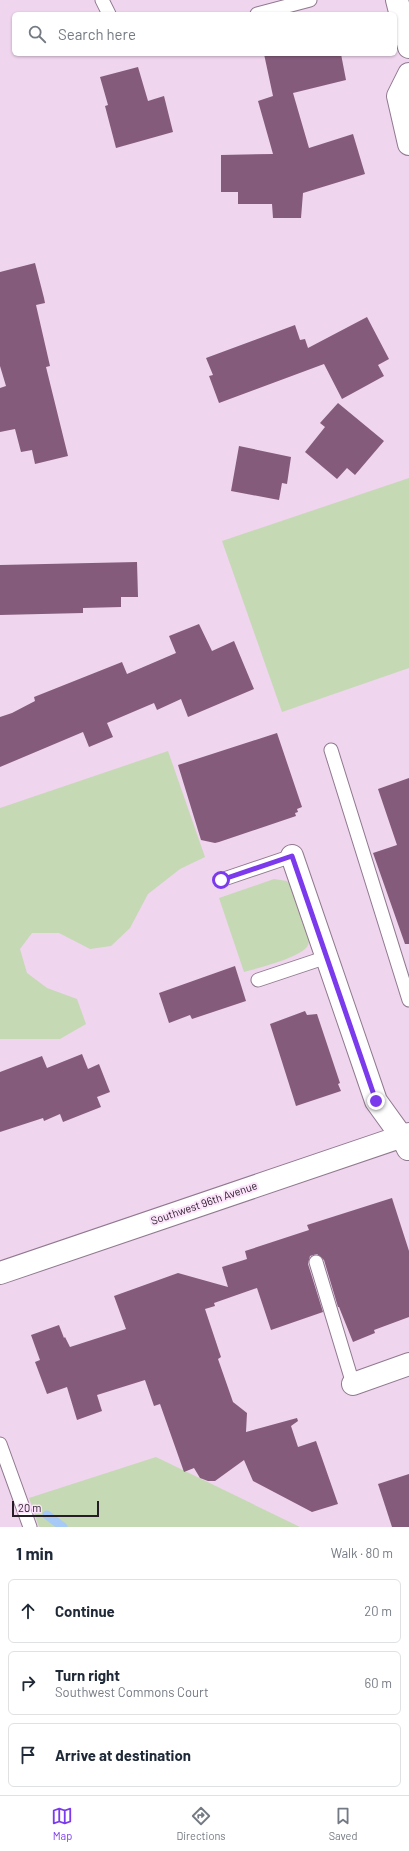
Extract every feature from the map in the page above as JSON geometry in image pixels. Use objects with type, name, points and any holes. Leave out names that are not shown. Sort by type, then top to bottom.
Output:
[{"type":"street","points":[[397,0],[409,47]]},
{"type":"street","points":[[409,74],[398,96],[409,144]]},
{"type":"street","points":[[292,856],[376,1101],[407,1140]]},
{"type":"street","name":"Southwest 96th Avenue","points":[[0,1273],[407,1140]]},
{"type":"street","points":[[353,1384],[409,1364]]},
{"type":"lane","points":[[102,0],[108,12]]},
{"type":"lane","points":[[265,12],[310,0]]},
{"type":"lane","points":[[332,750],[409,1000]]},
{"type":"lane","points":[[221,880],[292,856]]},
{"type":"lane","points":[[258,980],[327,957]]},
{"type":"lane","points":[[316,1262],[353,1384]]},
{"type":"lane","points":[[0,1444],[30,1527]]},
{"type":"green space","points":[[409,478],[409,668],[282,712],[222,541]]},
{"type":"green space","points":[[168,751],[205,857],[180,869],[148,894],[130,928],[111,946],[90,949],[59,933],[32,933],[20,949],[27,973],[47,988],[77,999],[86,1024],[60,1039],[0,1039],[0,808]]},
{"type":"green space","points":[[274,879],[287,881],[290,884],[310,936],[308,944],[306,948],[295,955],[244,972],[219,898]]},
{"type":"green space","points":[[156,1457],[300,1527],[39,1527],[29,1498]]},
{"type":"building","points":[[264,56],[341,56],[346,80],[293,93],[309,148],[353,134],[365,174],[303,193],[301,218],[273,218],[272,204],[238,204],[238,192],[221,192],[221,155],[273,154],[258,101],[273,96]]},
{"type":"building","points":[[138,67],[148,101],[164,96],[173,132],[116,148],[105,106],[108,105],[100,77]]},
{"type":"building","points":[[35,263],[45,303],[36,305],[50,366],[46,367],[68,456],[35,464],[32,450],[21,452],[15,429],[0,432],[0,388],[6,386],[0,366],[0,272]]},
{"type":"building","points":[[367,317],[389,359],[378,365],[384,376],[342,399],[324,364],[219,403],[209,376],[213,375],[206,358],[295,325],[300,340],[305,339],[308,348]]},
{"type":"building","points":[[338,403],[384,441],[355,475],[347,468],[337,479],[305,452],[325,427],[320,423]]},
{"type":"building","points":[[239,446],[291,457],[287,484],[282,483],[279,500],[231,491]]},
{"type":"building","points":[[137,562],[138,597],[121,597],[121,607],[83,608],[83,613],[0,615],[0,565]]},
{"type":"building","points":[[199,624],[212,651],[234,641],[254,689],[188,717],[181,699],[157,710],[154,703],[107,723],[113,737],[89,747],[83,732],[0,767],[0,717],[12,713],[35,701],[34,697],[122,662],[127,674],[176,653],[169,636]]},
{"type":"building","points":[[277,733],[302,807],[297,809],[298,812],[295,813],[296,816],[219,842],[215,843],[201,840],[178,765]]},
{"type":"building","points":[[409,778],[409,944],[405,944],[373,853],[397,845],[378,789]]},
{"type":"building","points":[[235,966],[246,1001],[192,1019],[190,1015],[169,1023],[159,993]]},
{"type":"building","points":[[305,1011],[307,1015],[317,1014],[340,1083],[338,1084],[341,1091],[296,1106],[270,1024]]},
{"type":"building","points":[[82,1054],[88,1069],[99,1064],[110,1092],[97,1097],[101,1107],[63,1122],[60,1114],[44,1121],[43,1118],[0,1132],[0,1072],[42,1056],[47,1068]]},
{"type":"building","points":[[392,1198],[409,1251],[409,1317],[374,1330],[375,1333],[353,1342],[338,1307],[324,1260],[317,1254],[310,1256],[308,1264],[323,1312],[271,1330],[257,1288],[214,1303],[215,1306],[205,1309],[221,1357],[218,1359],[233,1402],[247,1413],[246,1432],[297,1418],[298,1421],[291,1426],[298,1447],[316,1441],[338,1504],[312,1512],[253,1481],[244,1460],[215,1481],[208,1481],[200,1478],[194,1468],[184,1472],[160,1404],[154,1406],[145,1380],[97,1395],[102,1411],[77,1420],[67,1387],[47,1394],[35,1362],[40,1360],[31,1335],[59,1325],[64,1338],[65,1337],[70,1347],[126,1329],[114,1296],[178,1273],[228,1287],[222,1267],[247,1259],[245,1251],[309,1230],[307,1225]]},
{"type":"building","points":[[409,1474],[409,1527],[392,1527],[378,1484]]},
{"type":"waterway","points":[[47,1515],[63,1527]]},
{"type":"route","points":[[221,880],[292,856],[376,1101]]}]
